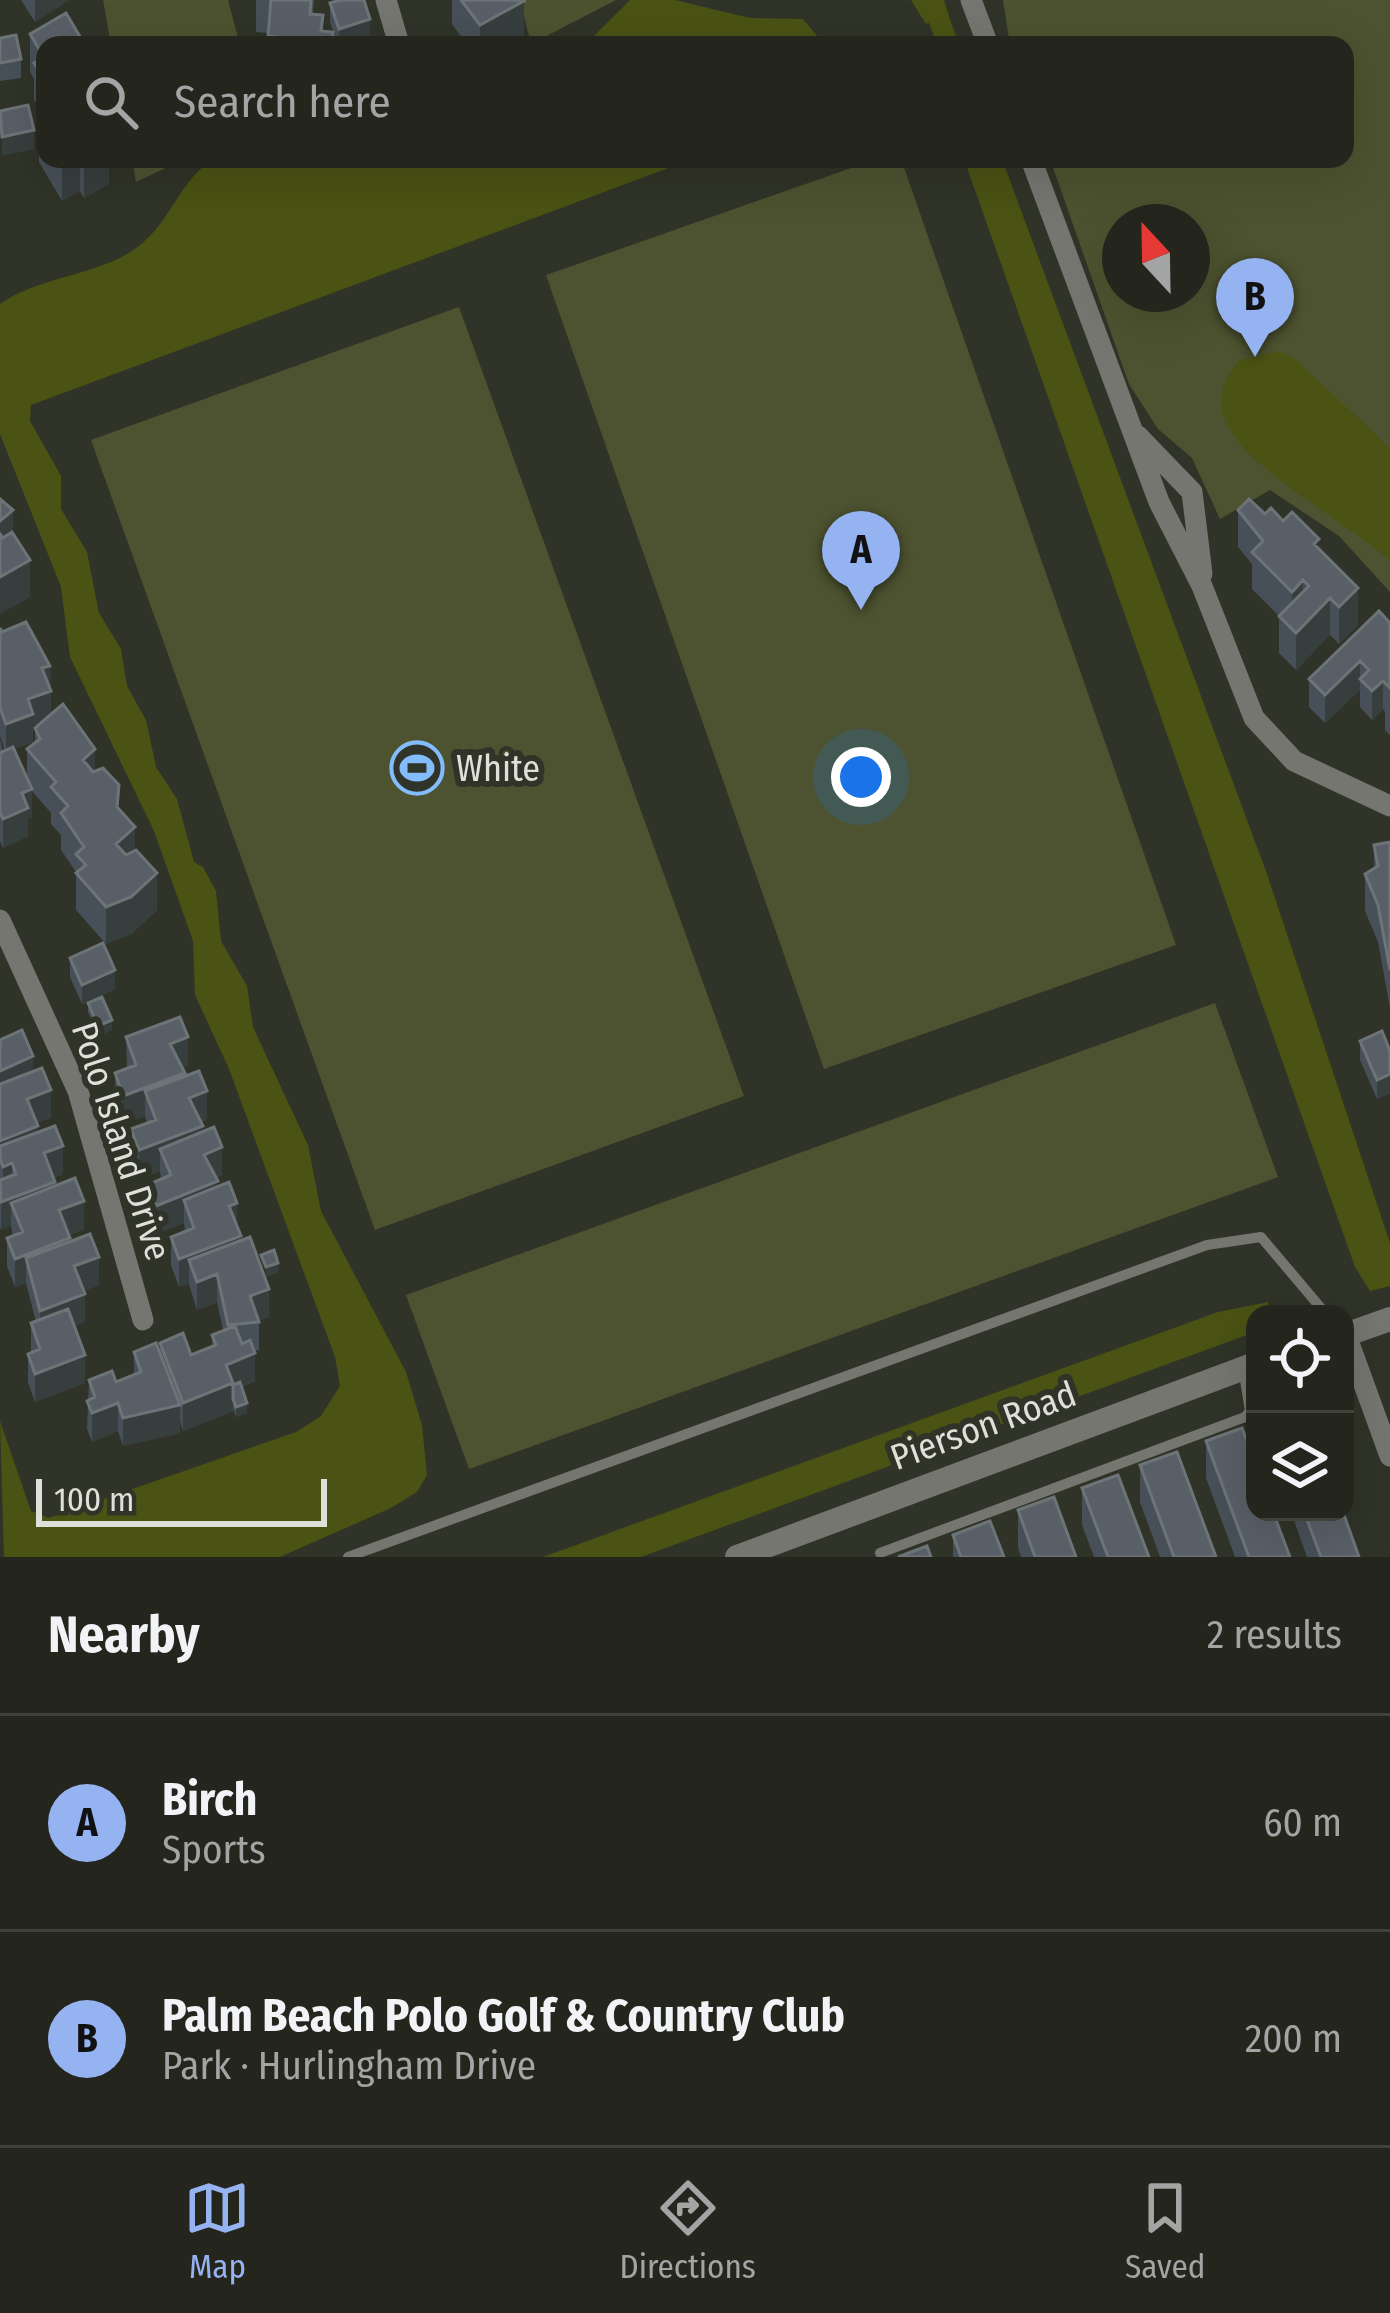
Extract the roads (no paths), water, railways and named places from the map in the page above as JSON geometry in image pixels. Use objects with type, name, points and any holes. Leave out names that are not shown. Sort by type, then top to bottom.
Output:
[{"type":"street","points":[[386,0],[391,36]]},
{"type":"street","points":[[970,0],[984,36]]},
{"type":"street","points":[[986,0],[988,36]]},
{"type":"street","points":[[1033,168],[1159,502],[1202,586],[1240,689],[1264,732],[1308,770],[1390,806]]},
{"type":"street","points":[[1133,432],[1192,492],[1202,586]]},
{"type":"street","name":"Polo Island Drive","points":[[0,920],[78,1091],[143,1320]]},
{"type":"street","points":[[1354,1332],[1390,1319]]},
{"type":"street","points":[[1354,1359],[1390,1456]]},
{"type":"street","name":"Pierson Road","points":[[742,1556],[1246,1367]]},
{"type":"lane","points":[[348,1557],[1207,1245],[1261,1237],[1318,1305]]},
{"type":"lane","points":[[880,1553],[1248,1413]]},
{"type":"waterway","points":[[932,0],[945,36]]},
{"type":"place","name":"Palm Beach Polo Golf & Country Club","points":[[1255,357]]},
{"type":"place","name":"Birch","points":[[861,610]]},
{"type":"place","name":"White","points":[[417,768]]}]
